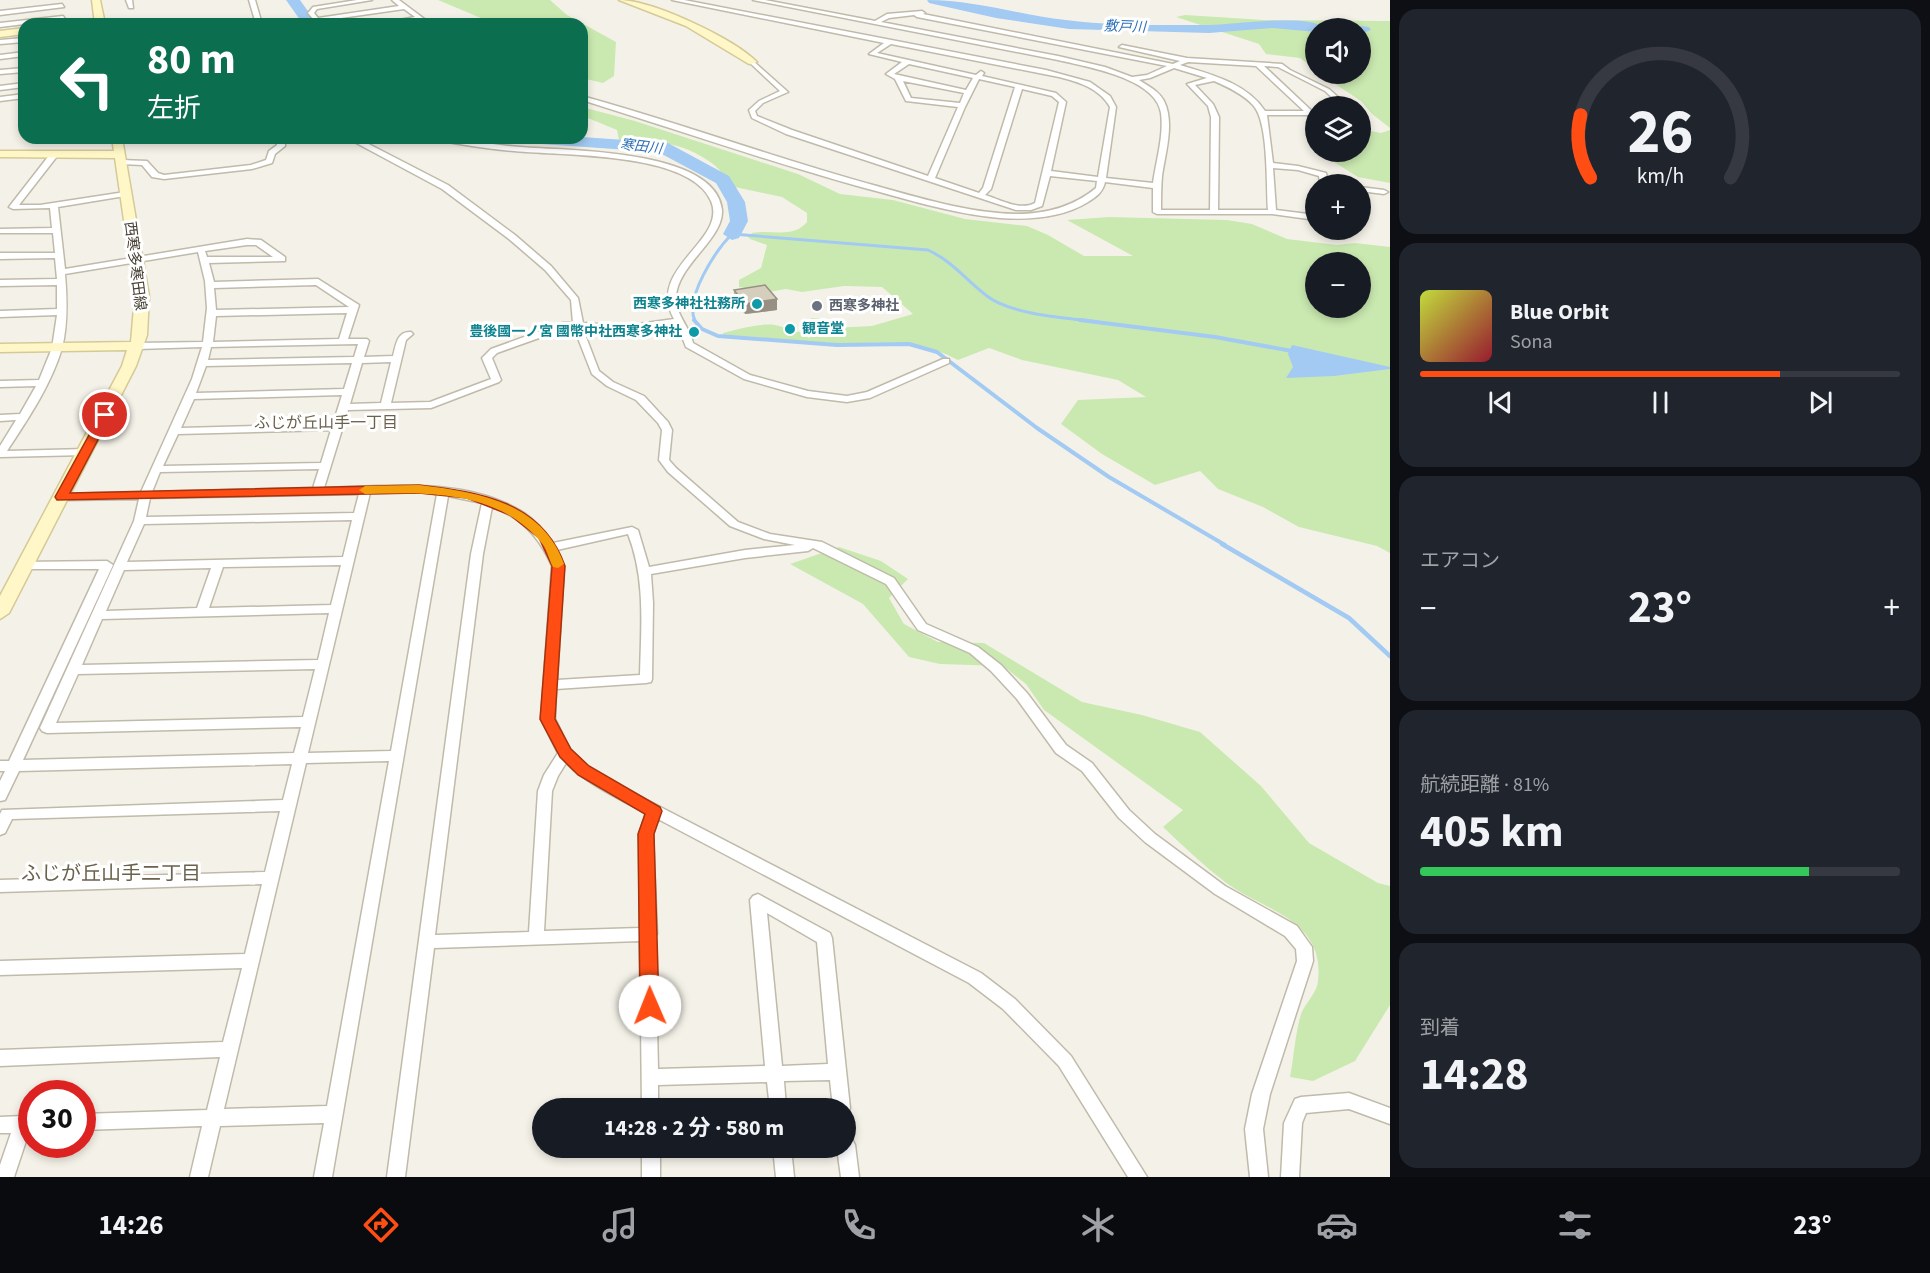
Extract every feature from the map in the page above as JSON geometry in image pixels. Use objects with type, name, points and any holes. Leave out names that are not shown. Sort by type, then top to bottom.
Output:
[{"type":"main road","points":[[96,0],[97,18]]},
{"type":"main road","points":[[623,0],[689,24],[752,62]]},
{"type":"main road","points":[[0,34],[18,32]]},
{"type":"main road","name":"西寒多寒田線","points":[[0,613],[6,592],[25,565],[62,497],[116,396],[138,346],[142,321],[142,296],[118,144]]},
{"type":"main road","points":[[0,155],[120,158]]},
{"type":"main road","points":[[0,348],[138,346]]},
{"type":"street","points":[[129,0],[131,7]]},
{"type":"street","points":[[252,0],[257,18]]},
{"type":"street","points":[[314,18],[311,13],[315,8],[338,2],[369,0]]},
{"type":"street","points":[[394,0],[420,18]]},
{"type":"street","points":[[588,100],[829,175],[970,212],[1016,216],[1063,210],[1089,200],[1100,189],[1113,107],[1110,98],[1095,87],[1072,79],[891,41],[675,0]]},
{"type":"street","points":[[756,0],[1015,50],[1103,69],[1133,80],[1156,95],[1165,111],[1157,186],[1157,212],[1272,212],[1305,216]]},
{"type":"street","points":[[0,12],[62,3],[64,18]]},
{"type":"street","points":[[732,11],[742,5]]},
{"type":"street","points":[[340,18],[405,7]]},
{"type":"street","points":[[917,15],[932,10],[1187,60],[1280,65],[1288,72],[1340,96]]},
{"type":"street","points":[[857,35],[887,16],[917,15],[1174,66],[1214,79],[1243,94],[1263,113],[1272,212]]},
{"type":"street","points":[[0,25],[18,24]]},
{"type":"street","points":[[931,179],[967,92],[977,77],[1031,38]]},
{"type":"street","points":[[0,42],[18,40]]},
{"type":"street","points":[[752,62],[785,92],[754,106],[751,111],[754,117],[789,132],[1016,208],[1031,208],[1039,204],[1063,102],[1054,94],[872,54],[891,41]]},
{"type":"street","points":[[0,57],[18,55]]},
{"type":"street","points":[[1133,80],[1149,77],[1187,60]]},
{"type":"street","points":[[907,62],[889,74],[897,78],[967,92]]},
{"type":"street","points":[[1258,64],[1305,105]]},
{"type":"street","points":[[0,72],[18,70]]},
{"type":"street","points":[[897,78],[908,100],[963,105]]},
{"type":"street","points":[[1214,79],[1190,84],[1211,105],[1215,117],[1214,212]]},
{"type":"street","points":[[0,88],[18,86]]},
{"type":"street","points":[[980,196],[987,189],[1019,86]]},
{"type":"street","points":[[1327,90],[1334,96]]},
{"type":"street","points":[[0,99],[18,97]]},
{"type":"street","points":[[1263,113],[1305,112]]},
{"type":"street","points":[[120,158],[144,163],[154,175],[164,177],[252,167],[269,161],[272,153],[281,144]]},
{"type":"street","points":[[363,144],[439,183],[512,237],[548,268],[573,296],[579,331],[595,372],[610,384],[640,398],[663,422],[667,430],[664,460],[723,516],[749,531],[818,545],[890,581],[922,627],[974,650],[988,662],[1022,696],[1061,749],[1087,766],[1124,814],[1150,838],[1220,890],[1291,931],[1304,947],[1305,961],[1300,983],[1261,1094],[1254,1128],[1259,1177]]},
{"type":"street","points":[[475,144],[622,158],[672,168],[699,179],[712,196],[718,213],[709,234],[680,275],[672,291],[672,306],[688,334],[689,345],[747,377],[820,397],[847,399],[870,395],[946,361]]},
{"type":"street","points":[[13,207],[54,155]]},
{"type":"street","points":[[1268,165],[1298,168],[1323,174]]},
{"type":"street","points":[[1047,173],[1157,186]]},
{"type":"street","points":[[1371,190],[1384,192]]},
{"type":"street","points":[[0,208],[54,205],[125,194]]},
{"type":"street","points":[[0,454],[23,417],[57,347],[61,312],[54,205]]},
{"type":"street","points":[[0,231],[56,230]]},
{"type":"street","points":[[60,272],[258,242],[282,259],[205,260]]},
{"type":"street","points":[[201,249],[214,313],[210,344],[189,396],[142,495],[140,521],[47,728],[309,722]]},
{"type":"street","points":[[0,256],[58,255]]},
{"type":"street","points":[[0,283],[60,282]]},
{"type":"street","points":[[210,285],[318,282],[354,305],[343,341]]},
{"type":"street","points":[[214,313],[352,310]]},
{"type":"street","points":[[0,314],[61,312]]},
{"type":"street","points":[[344,407],[431,405],[496,380],[487,358],[494,351],[552,328],[579,324],[624,329],[679,321]]},
{"type":"street","points":[[385,406],[402,339],[408,334]]},
{"type":"street","points":[[138,346],[364,341],[318,491]]},
{"type":"street","points":[[202,363],[397,359]]},
{"type":"street","points":[[0,384],[41,383]]},
{"type":"street","points":[[189,396],[348,392]]},
{"type":"street","points":[[0,418],[23,417]]},
{"type":"street","points":[[173,431],[338,427]]},
{"type":"street","points":[[0,454],[86,452]]},
{"type":"street","points":[[156,469],[326,466]]},
{"type":"street","points":[[62,497],[365,490],[443,491],[488,500],[529,522],[552,547],[558,566],[548,719],[565,753],[591,776],[654,811],[975,978],[1009,1004],[1065,1061],[1138,1177]]},
{"type":"street","points":[[199,1177],[365,490]]},
{"type":"street","points":[[323,1177],[443,491]]},
{"type":"street","points":[[396,1177],[477,554],[488,500]]},
{"type":"street","points":[[140,521],[358,516]]},
{"type":"street","points":[[551,685],[646,679],[646,571],[643,555],[632,530],[552,547]]},
{"type":"street","points":[[646,571],[745,554],[818,545]]},
{"type":"street","points":[[119,566],[348,561]]},
{"type":"street","points":[[0,796],[7,766],[107,565],[25,565]]},
{"type":"street","points":[[202,612],[218,565]]},
{"type":"street","points":[[98,615],[336,609]]},
{"type":"street","points":[[72,670],[323,664]]},
{"type":"street","points":[[536,938],[545,791],[551,775],[565,753]]},
{"type":"street","points":[[7,766],[396,756]]},
{"type":"street","points":[[0,829],[7,814],[289,805]]},
{"type":"street","points":[[650,1098],[646,834],[654,811]]},
{"type":"street","points":[[0,886],[271,879]]},
{"type":"street","points":[[777,1098],[758,900],[824,938],[840,1098]]},
{"type":"street","points":[[426,942],[649,934]]},
{"type":"street","points":[[0,968],[251,961]]},
{"type":"street","points":[[0,1058],[230,1049]]},
{"type":"street","points":[[651,1077],[836,1072]]},
{"type":"street","points":[[1290,1177],[1293,1123],[1301,1106],[1349,1101],[1390,1116]]},
{"type":"street","points":[[96,1121],[334,1114]]},
{"type":"street","points":[[0,1125],[18,1124]]},
{"type":"street","points":[[5,1177],[18,1146]]},
{"type":"street","points":[[651,1158],[651,1177]]},
{"type":"street","points":[[783,1158],[785,1177]]},
{"type":"street","points":[[848,1158],[850,1177]]},
{"type":"green space","points":[[438,0],[550,0],[572,18],[481,18]]},
{"type":"green space","points":[[1185,15],[1305,20],[1305,62],[1300,58],[1266,54],[1259,44],[1176,17]]},
{"type":"green space","points":[[1371,21],[1390,21],[1390,128],[1371,113],[1371,96],[1353,96],[1335,84],[1371,84]]},
{"type":"green space","points":[[588,27],[616,42],[614,76],[603,83],[588,79]]},
{"type":"green space","points":[[588,109],[635,121],[798,174],[840,194],[893,200],[965,219],[1027,226],[1048,235],[1084,256],[1133,256],[1067,220],[1109,217],[1227,220],[1252,224],[1287,239],[1337,245],[1355,243],[1390,247],[1390,553],[1377,546],[1299,527],[1263,507],[1218,489],[1200,471],[1155,485],[1102,454],[1061,424],[1078,400],[1146,397],[1118,380],[1022,360],[989,348],[958,360],[941,352],[910,344],[830,343],[723,335],[723,333],[762,325],[775,325],[802,332],[812,329],[811,318],[822,319],[833,328],[872,326],[913,314],[882,287],[844,286],[802,292],[786,289],[769,292],[739,287],[739,280],[761,268],[767,245],[748,237],[752,233],[795,230],[807,222],[807,213],[782,197],[735,187],[713,164],[690,150],[668,144],[619,140],[617,130],[588,118]]},
{"type":"green space","points":[[1390,130],[1390,183],[1371,179],[1371,174],[1353,174],[1334,162],[1371,162],[1371,131],[1381,133]]},
{"type":"green space","points":[[839,547],[881,561],[908,579],[889,598],[904,624],[938,642],[984,643],[1082,702],[1142,715],[1200,732],[1261,786],[1309,843],[1378,883],[1390,886],[1390,1005],[1355,1061],[1313,1081],[1290,1077],[1301,1014],[1318,981],[1318,960],[1312,943],[1302,930],[1289,919],[1225,882],[1201,862],[1163,827],[1183,810],[1044,710],[1026,684],[1003,666],[940,664],[909,657],[863,604],[790,564]]},
{"type":"water","points":[[1292,345],[1390,367],[1390,369],[1334,376],[1286,378],[1293,367],[1288,354]]},
{"type":"building","points":[[765,285],[777,299],[745,304],[734,290]]},
{"type":"waterway","name":"寒田川","points":[[293,0],[306,18]]},
{"type":"waterway","name":"敷戸川","points":[[934,0],[975,7],[996,14],[1069,25],[1209,29],[1273,24],[1305,27]]},
{"type":"waterway","name":"寒田川","points":[[588,142],[662,147],[723,180],[736,202],[739,221],[732,234]]},
{"type":"waterway","points":[[695,321],[694,300],[703,275],[732,234],[928,250],[937,254],[979,290],[997,302],[1037,314],[1092,321]]},
{"type":"waterway","points":[[694,320],[702,329],[718,336],[837,345],[909,344],[937,352],[1037,428],[1109,477],[1225,545]]},
{"type":"waterway","points":[[1080,320],[1215,337],[1292,351]]},
{"type":"waterway","points":[[1222,544],[1349,618],[1390,656]]},
{"type":"slow traffic","points":[[365,490],[419,489],[468,494],[488,500],[529,522],[552,547],[558,564]]},
{"type":"place","name":"西寒多神社社務所","points":[[757,304]]},
{"type":"place","name":"西寒多神社","points":[[817,306]]},
{"type":"place","name":"観音堂","points":[[790,329]]},
{"type":"place","name":"豊後國一ノ宮 國幣中社西寒多神社","points":[[694,332]]},
{"type":"district","name":"ふじが丘山手一丁目","points":[[326,423]]},
{"type":"district","name":"ふじが丘山手二丁目","points":[[111,874]]},
{"type":"route","points":[[105,415],[62,497],[419,489],[468,494],[488,500],[529,522],[543,536],[552,547],[558,566],[548,719],[555,737],[565,753],[583,771],[654,811],[646,834],[650,1006]]}]
